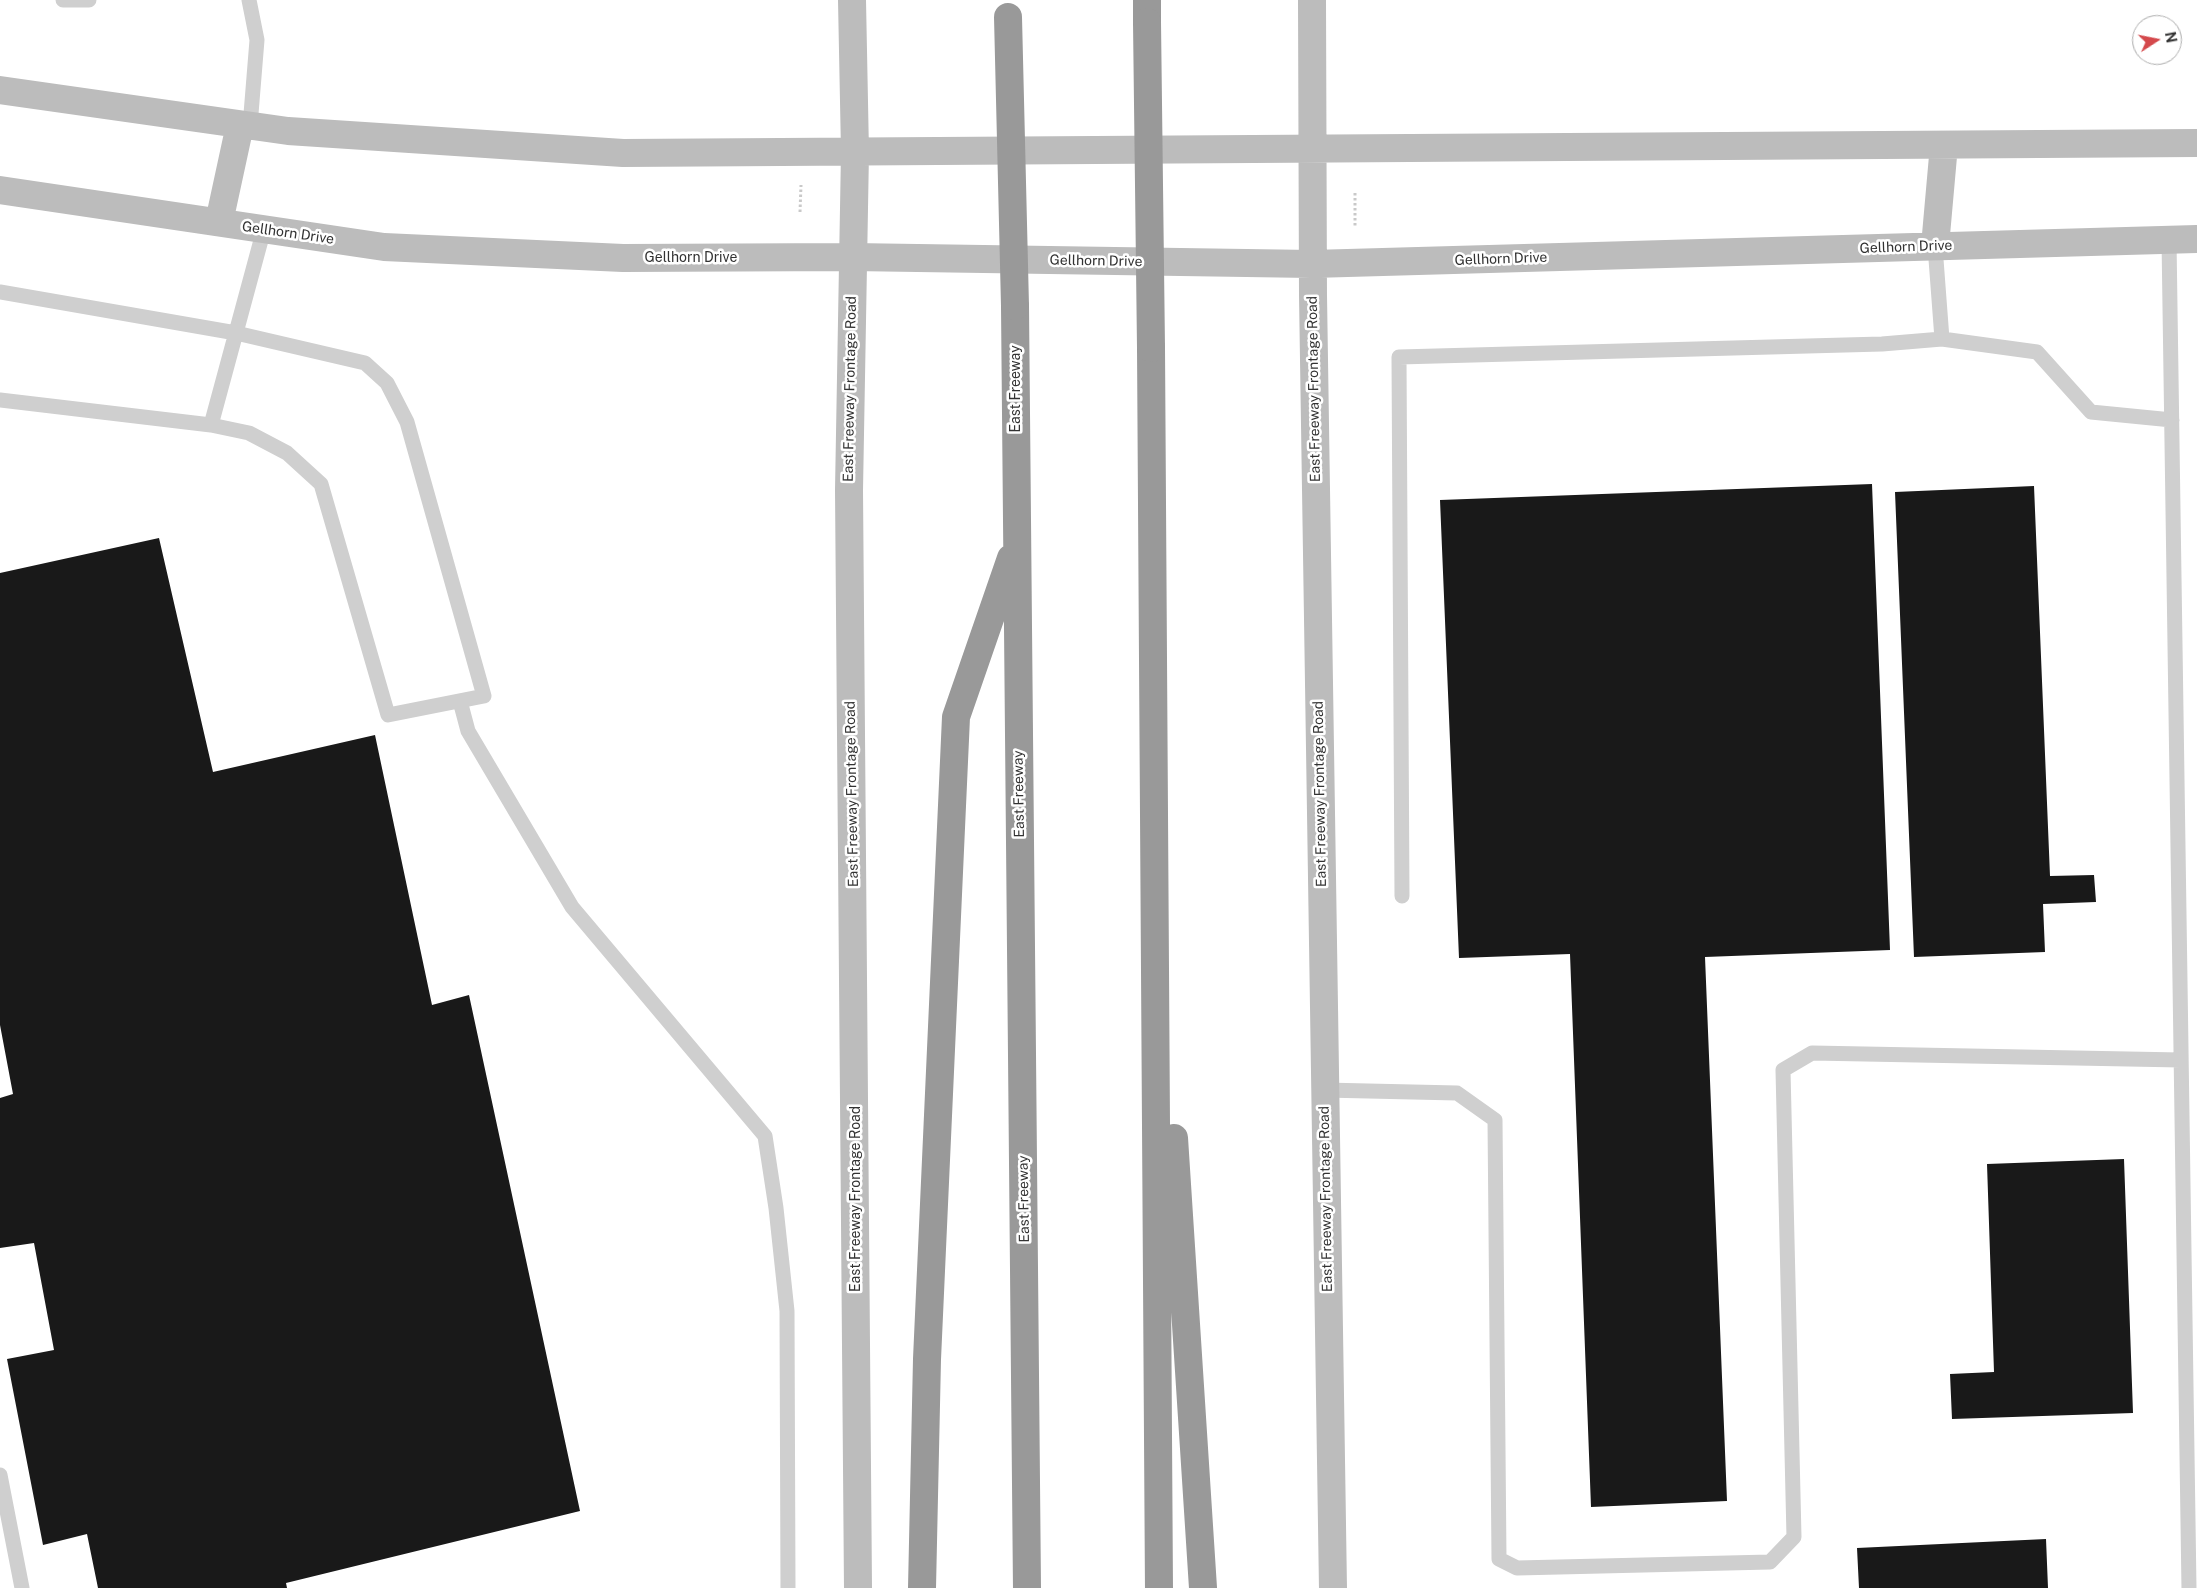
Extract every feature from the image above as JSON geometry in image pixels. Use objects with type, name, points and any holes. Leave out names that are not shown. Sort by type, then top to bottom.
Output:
[{"type":"highway","name":"East Freeway","points":[[1008,9],[1016,352],[1028,1588]]},
{"type":"highway","points":[[1147,11],[1155,845],[1159,1588]]},
{"type":"highway","points":[[922,1588],[927,1359],[956,717],[1017,540]]},
{"type":"highway","points":[[1155,845],[1202,1588]]},
{"type":"main road","name":"East Freeway Frontage Road","points":[[852,0],[855,152],[849,500],[858,1588]]},
{"type":"main road","name":"East Freeway Frontage Road","points":[[1312,0],[1314,150],[1312,264],[1333,1588]]},
{"type":"main road","points":[[0,90],[288,131],[623,153],[2197,144]]},
{"type":"main road","points":[[218,222],[245,125]]},
{"type":"main road","points":[[1935,246],[1944,145]]},
{"type":"main road","name":"Gellhorn Drive","points":[[0,190],[384,247],[623,258],[852,257],[1312,264],[2197,239]]},
{"type":"lane","points":[[64,0],[89,0]]},
{"type":"lane","points":[[245,125],[257,40],[249,0]]},
{"type":"lane","points":[[211,425],[264,229]]},
{"type":"lane","points":[[2169,240],[2189,1588]]},
{"type":"lane","points":[[1935,246],[1942,339]]},
{"type":"lane","points":[[0,292],[236,334],[365,363],[387,383],[407,422],[484,696],[388,715],[321,484],[287,453],[249,433],[211,425],[0,400]]},
{"type":"lane","points":[[1402,896],[1399,357],[1882,344],[1942,339],[2037,352],[2091,412],[2172,420]]},
{"type":"lane","points":[[460,701],[468,731],[572,907],[765,1136],[776,1208],[787,1311],[788,1588]]},
{"type":"lane","points":[[1324,1090],[1457,1094],[1494,1120],[1499,1559],[1517,1568],[1770,1562],[1794,1537],[1783,1070],[1812,1053],[2181,1060]]},
{"type":"lane","points":[[0,1475],[22,1588]]},
{"type":"path","points":[[800,212],[801,182]]},
{"type":"path","points":[[1355,193],[1355,227]]},
{"type":"building","points":[[1872,484],[1890,950],[1705,957],[1727,1501],[1591,1507],[1570,954],[1459,958],[1440,500]]},
{"type":"building","points":[[2034,486],[2050,876],[2094,875],[2096,902],[2043,904],[2045,952],[1914,957],[1895,492]]},
{"type":"building","points":[[159,538],[213,772],[375,735],[432,1005],[469,995],[580,1511],[286,1583],[287,1588],[98,1588],[87,1534],[43,1545],[7,1359],[54,1350],[34,1243],[0,1248],[0,1098],[13,1094],[0,1025],[0,573]]},
{"type":"building","points":[[2124,1159],[2133,1413],[1952,1419],[1950,1374],[1994,1372],[1987,1164]]},
{"type":"building","points":[[2046,1539],[2048,1588],[1859,1588],[1857,1548]]}]
